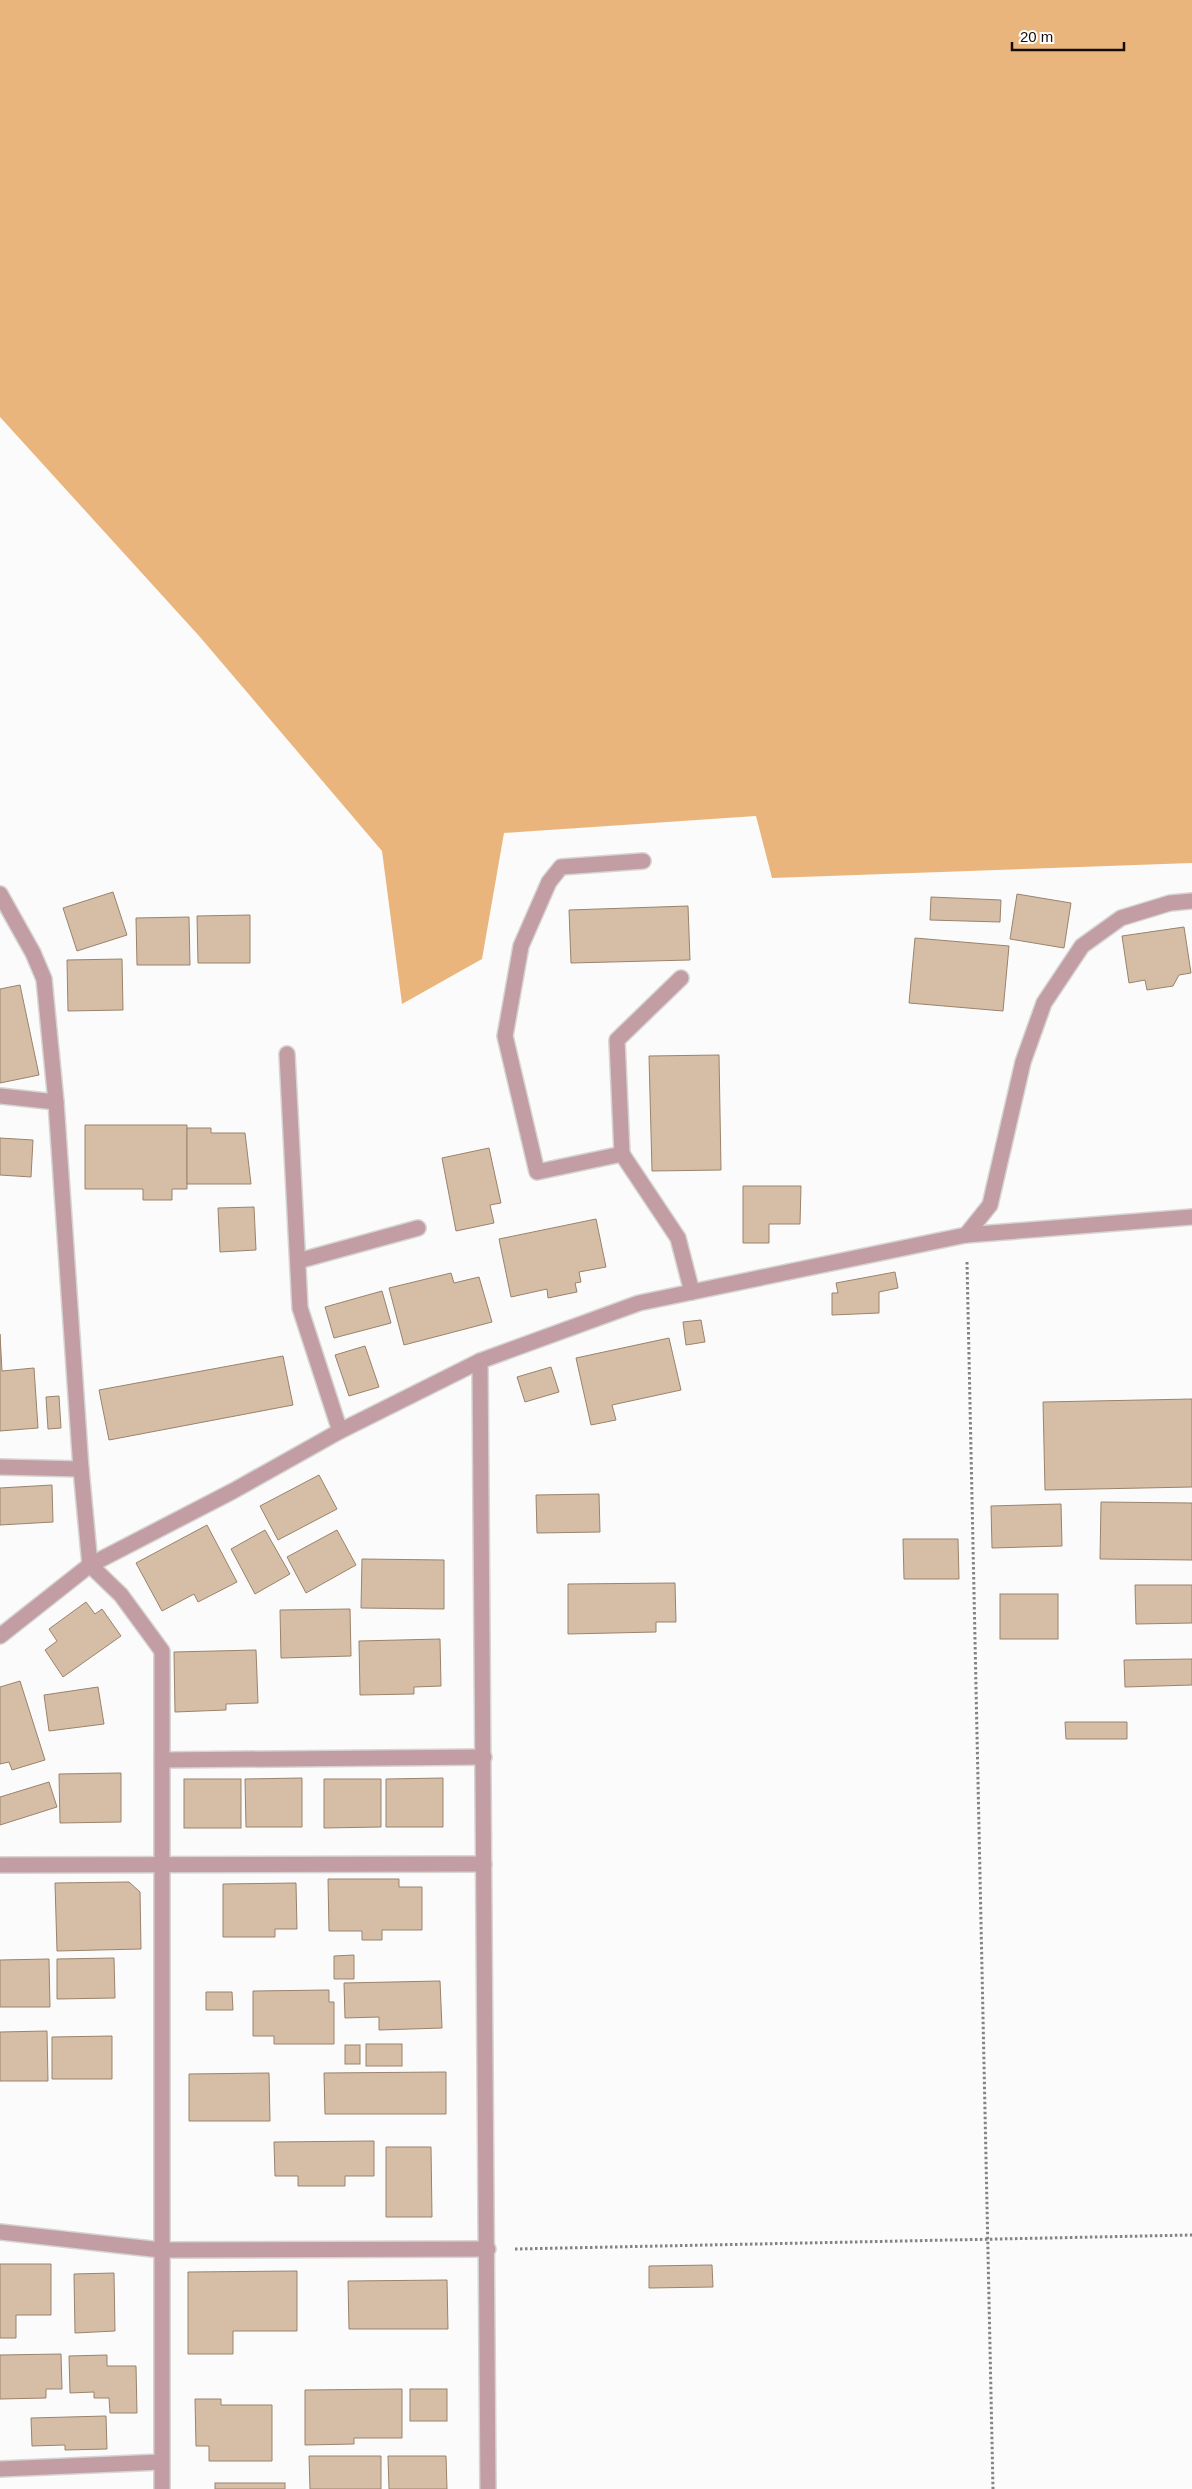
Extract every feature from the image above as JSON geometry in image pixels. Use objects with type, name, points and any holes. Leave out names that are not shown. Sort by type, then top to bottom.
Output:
[{"type":"street","points":[[622,1154],[537,1172],[506,1036],[521,946],[549,882],[560,867],[643,861]]},
{"type":"street","points":[[0,894],[33,953],[44,979],[56,1102],[80,1469],[90,1565],[121,1595],[162,1651],[162,2489]]},
{"type":"street","points":[[966,1235],[990,1205],[1023,1062],[1044,1003],[1076,954],[1082,946],[1121,918],[1170,903],[1192,901]]},
{"type":"street","points":[[681,978],[617,1040],[622,1154],[678,1238],[692,1292]]},
{"type":"street","points":[[287,1054],[300,1308],[340,1431]]},
{"type":"street","points":[[0,1096],[56,1102]]},
{"type":"street","points":[[0,1636],[90,1565],[234,1491],[340,1431],[480,1361],[639,1304],[966,1235],[1192,1217]]},
{"type":"street","points":[[298,1261],[418,1228]]},
{"type":"street","points":[[480,1361],[488,2249],[488,2489]]},
{"type":"street","points":[[0,1467],[80,1469]]},
{"type":"street","points":[[162,1760],[484,1757]]},
{"type":"street","points":[[0,1865],[484,1864]]},
{"type":"street","points":[[0,2232],[161,2250],[488,2249]]},
{"type":"street","points":[[0,2469],[161,2462]]},
{"type":"path","points":[[966,1235],[993,2489]]},
{"type":"path","points":[[488,2249],[1192,2235]]},
{"type":"shaded area","points":[[0,0],[1192,0],[1192,863],[772,878],[756,816],[504,833],[482,959],[402,1004],[382,851],[200,637],[0,417]]},
{"type":"building","points":[[113,892],[127,935],[77,951],[63,908]]},
{"type":"building","points":[[1017,894],[1071,903],[1064,948],[1010,939]]},
{"type":"building","points":[[931,897],[1001,900],[1000,922],[930,920]]},
{"type":"building","points":[[688,906],[690,960],[571,963],[569,910]]},
{"type":"building","points":[[250,915],[250,963],[198,963],[197,916]]},
{"type":"building","points":[[189,917],[190,965],[137,965],[136,918]]},
{"type":"building","points":[[1184,927],[1191,973],[1179,975],[1173,986],[1147,990],[1145,980],[1129,983],[1122,936]]},
{"type":"building","points":[[915,938],[1009,946],[1003,1011],[909,1003]]},
{"type":"building","points":[[122,959],[123,1010],[68,1011],[67,960]]},
{"type":"building","points":[[20,985],[39,1075],[0,1083],[0,989]]},
{"type":"building","points":[[719,1055],[721,1170],[652,1171],[649,1056]]},
{"type":"building","points":[[85,1125],[187,1125],[187,1189],[172,1189],[172,1200],[143,1200],[143,1189],[85,1189]]},
{"type":"building","points":[[187,1128],[211,1128],[211,1133],[245,1133],[251,1184],[187,1184]]},
{"type":"building","points":[[0,1138],[33,1140],[31,1177],[0,1175]]},
{"type":"building","points":[[489,1148],[501,1203],[490,1205],[494,1223],[456,1231],[442,1158]]},
{"type":"building","points":[[743,1186],[801,1186],[800,1224],[769,1224],[769,1243],[743,1243]]},
{"type":"building","points":[[254,1207],[256,1250],[220,1252],[218,1208]]},
{"type":"building","points":[[596,1219],[606,1267],[579,1272],[581,1282],[575,1283],[577,1292],[548,1298],[547,1289],[511,1297],[499,1239]]},
{"type":"building","points":[[895,1272],[898,1288],[879,1292],[879,1313],[832,1315],[832,1293],[838,1293],[836,1283]]},
{"type":"building","points":[[451,1273],[454,1283],[479,1277],[492,1322],[404,1345],[389,1288]]},
{"type":"building","points":[[382,1291],[391,1323],[334,1338],[325,1307]]},
{"type":"building","points":[[701,1320],[705,1342],[686,1345],[683,1322]]},
{"type":"building","points":[[0,1334],[2,1371],[34,1368],[38,1428],[0,1431]]},
{"type":"building","points":[[669,1338],[681,1390],[612,1405],[616,1420],[591,1425],[576,1358]]},
{"type":"building","points":[[365,1346],[379,1387],[349,1396],[335,1355]]},
{"type":"building","points":[[283,1356],[293,1405],[109,1440],[99,1390]]},
{"type":"building","points":[[551,1367],[559,1392],[525,1402],[517,1377]]},
{"type":"building","points":[[59,1396],[61,1428],[48,1429],[46,1397]]},
{"type":"building","points":[[1192,1399],[1192,1487],[1045,1490],[1043,1402]]},
{"type":"building","points":[[319,1475],[337,1509],[278,1540],[260,1506]]},
{"type":"building","points":[[52,1485],[53,1522],[0,1525],[0,1488]]},
{"type":"building","points":[[599,1494],[600,1532],[537,1533],[536,1495]]},
{"type":"building","points":[[1101,1502],[1192,1503],[1192,1560],[1100,1559]]},
{"type":"building","points":[[1061,1504],[1062,1546],[992,1548],[991,1506]]},
{"type":"building","points":[[207,1525],[237,1582],[198,1602],[194,1594],[162,1611],[136,1563]]},
{"type":"building","points":[[265,1530],[290,1574],[255,1594],[231,1549]]},
{"type":"building","points":[[337,1530],[356,1565],[306,1593],[287,1557]]},
{"type":"building","points":[[903,1539],[958,1539],[959,1579],[904,1579]]},
{"type":"building","points":[[362,1559],[444,1560],[444,1609],[361,1608]]},
{"type":"building","points":[[675,1583],[676,1622],[656,1622],[656,1632],[568,1634],[568,1584]]},
{"type":"building","points":[[1135,1585],[1192,1585],[1192,1623],[1136,1624]]},
{"type":"building","points":[[1000,1594],[1058,1594],[1058,1639],[1000,1639]]},
{"type":"building","points":[[86,1602],[95,1614],[102,1609],[121,1636],[63,1677],[45,1650],[57,1641],[49,1629]]},
{"type":"building","points":[[350,1609],[351,1656],[281,1658],[280,1610]]},
{"type":"building","points":[[440,1639],[441,1686],[414,1687],[414,1694],[360,1695],[359,1641]]},
{"type":"building","points":[[256,1650],[258,1703],[226,1704],[226,1710],[175,1712],[174,1652]]},
{"type":"building","points":[[1192,1659],[1192,1685],[1125,1687],[1124,1660]]},
{"type":"building","points":[[20,1681],[45,1760],[12,1770],[9,1762],[0,1764],[0,1687]]},
{"type":"building","points":[[98,1687],[104,1724],[49,1731],[44,1695]]},
{"type":"building","points":[[1065,1722],[1127,1722],[1127,1739],[1066,1739]]},
{"type":"building","points":[[121,1773],[121,1822],[60,1823],[59,1774]]},
{"type":"building","points":[[302,1778],[302,1827],[246,1827],[245,1779]]},
{"type":"building","points":[[443,1778],[443,1827],[386,1827],[386,1779]]},
{"type":"building","points":[[184,1779],[241,1779],[241,1828],[184,1828]]},
{"type":"building","points":[[324,1779],[381,1779],[381,1827],[324,1828]]},
{"type":"building","points":[[49,1782],[57,1807],[0,1825],[0,1797]]},
{"type":"building","points":[[328,1879],[399,1879],[399,1887],[422,1887],[422,1930],[382,1930],[382,1940],[362,1940],[362,1931],[329,1931]]},
{"type":"building","points":[[129,1882],[140,1892],[141,1949],[57,1951],[55,1883]]},
{"type":"building","points":[[296,1883],[297,1929],[275,1929],[275,1937],[223,1937],[223,1884]]},
{"type":"building","points":[[354,1955],[354,1979],[334,1979],[334,1956]]},
{"type":"building","points":[[114,1958],[115,1998],[57,1999],[57,1959]]},
{"type":"building","points":[[49,1959],[50,2007],[0,2007],[0,1960]]},
{"type":"building","points":[[440,1981],[442,2028],[379,2030],[379,2017],[345,2018],[344,1983]]},
{"type":"building","points":[[329,1990],[329,2002],[334,2002],[334,2044],[274,2044],[274,2036],[253,2036],[253,1991]]},
{"type":"building","points":[[206,1992],[232,1992],[233,2010],[206,2010]]},
{"type":"building","points":[[47,2031],[48,2081],[0,2081],[0,2032]]},
{"type":"building","points":[[112,2036],[112,2079],[52,2079],[52,2037]]},
{"type":"building","points":[[366,2044],[402,2044],[402,2066],[366,2066]]},
{"type":"building","points":[[345,2045],[360,2045],[360,2064],[345,2064]]},
{"type":"building","points":[[446,2072],[446,2114],[325,2114],[324,2073]]},
{"type":"building","points":[[269,2073],[270,2121],[189,2121],[189,2074]]},
{"type":"building","points":[[374,2141],[374,2176],[345,2176],[345,2186],[298,2186],[298,2176],[275,2176],[274,2142]]},
{"type":"building","points":[[386,2147],[431,2147],[432,2217],[386,2217]]},
{"type":"building","points":[[0,2264],[51,2264],[51,2315],[16,2315],[16,2338],[0,2338]]},
{"type":"building","points":[[712,2265],[713,2287],[649,2288],[649,2266]]},
{"type":"building","points":[[297,2271],[297,2331],[233,2331],[233,2354],[188,2354],[188,2272]]},
{"type":"building","points":[[114,2273],[115,2331],[75,2333],[74,2274]]},
{"type":"building","points":[[447,2280],[448,2329],[349,2329],[348,2281]]},
{"type":"building","points":[[61,2354],[62,2389],[46,2389],[46,2398],[0,2399],[0,2355]]},
{"type":"building","points":[[107,2355],[107,2366],[136,2366],[137,2413],[110,2413],[109,2398],[94,2398],[94,2392],[70,2393],[69,2356]]},
{"type":"building","points":[[402,2389],[402,2438],[354,2438],[354,2444],[305,2445],[305,2390]]},
{"type":"building","points":[[410,2389],[447,2389],[447,2421],[410,2421]]},
{"type":"building","points":[[195,2399],[221,2399],[221,2405],[272,2405],[272,2461],[209,2461],[209,2446],[196,2446]]},
{"type":"building","points":[[106,2416],[107,2449],[65,2450],[65,2445],[32,2446],[31,2418]]},
{"type":"building","points":[[309,2456],[381,2456],[381,2489],[310,2489]]},
{"type":"building","points":[[388,2456],[446,2456],[447,2489],[389,2489]]},
{"type":"building","points":[[215,2483],[285,2483],[285,2489],[215,2489]]}]
